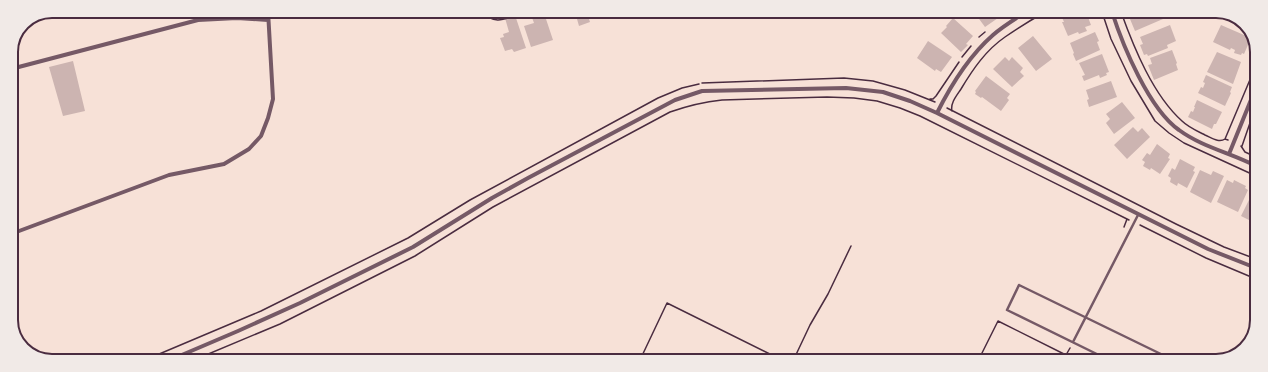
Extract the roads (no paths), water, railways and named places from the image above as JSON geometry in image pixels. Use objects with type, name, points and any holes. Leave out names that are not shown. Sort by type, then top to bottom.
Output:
[{"type":"street","points":[[18,67],[198,20],[237,18],[268,20],[273,99],[261,136],[249,149],[224,164],[169,175],[18,231]]},
{"type":"street","points":[[938,113],[941,105],[959,75],[978,49],[993,35],[1017,18]]},
{"type":"street","points":[[1114,18],[1125,50],[1159,111],[1178,130],[1205,144],[1250,163]]},
{"type":"street","points":[[184,354],[286,309],[413,247],[492,198],[528,178],[675,100],[702,91],[846,88],[883,92],[910,101],[938,113],[1138,215],[1208,249],[1250,266]]},
{"type":"street","points":[[1229,154],[1250,102]]},
{"type":"lane","points":[[1073,342],[1138,215]]},
{"type":"lane","points":[[1097,354],[1007,310],[1019,285],[1159,354]]}]
